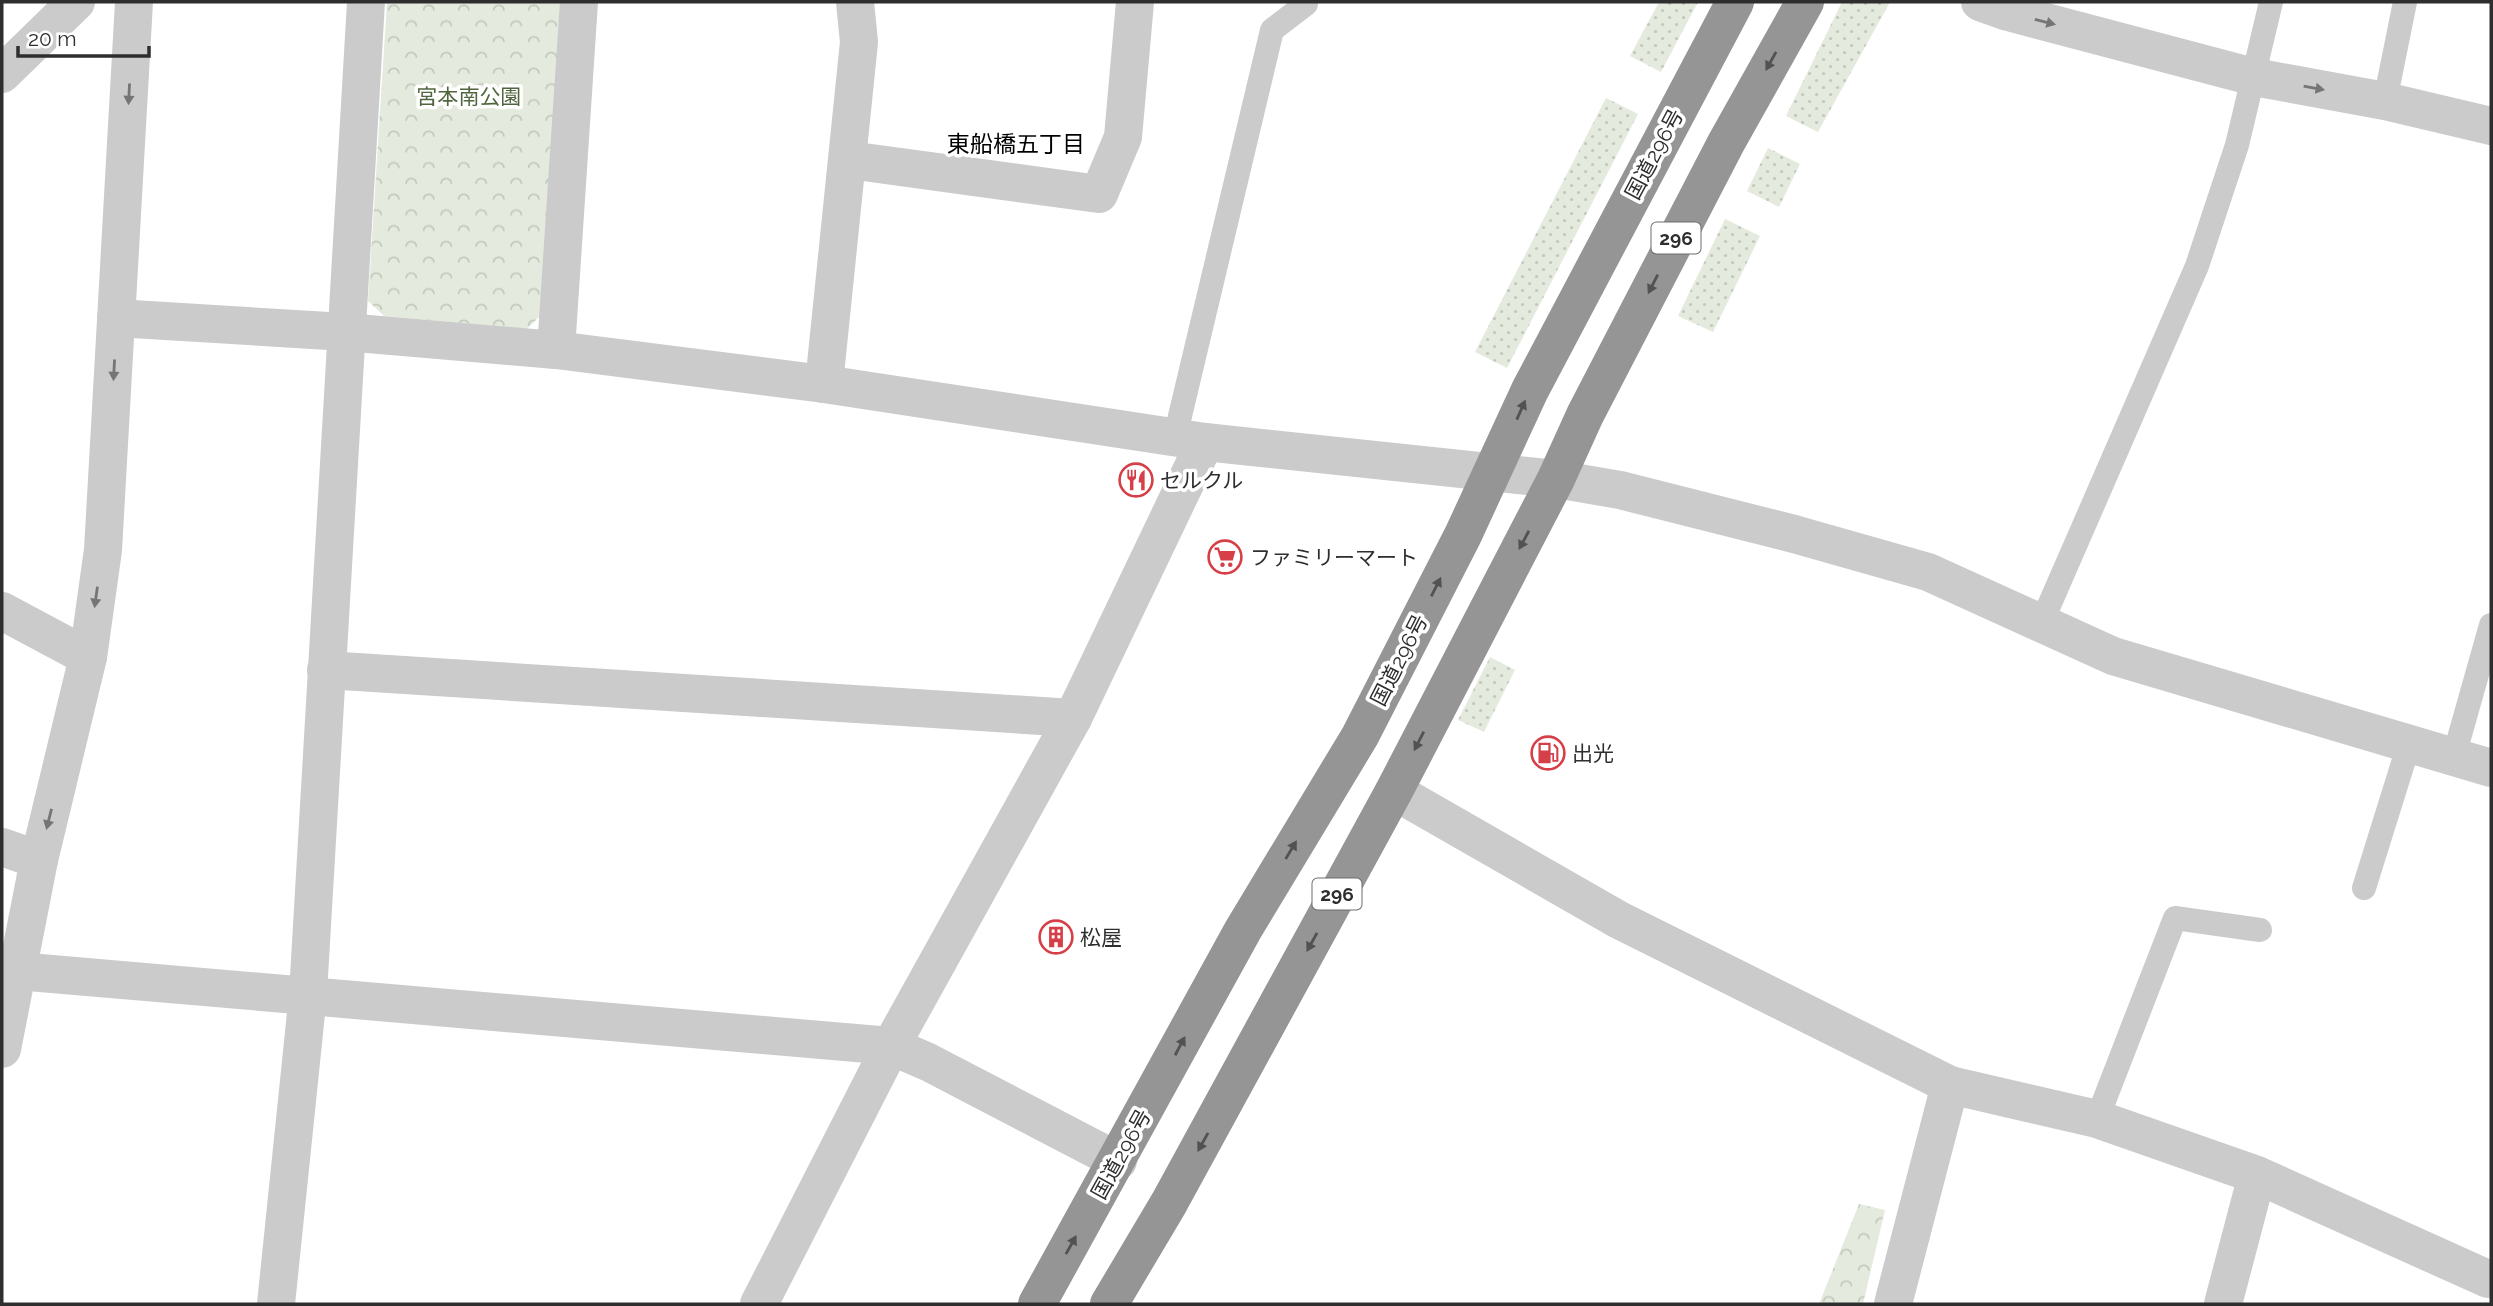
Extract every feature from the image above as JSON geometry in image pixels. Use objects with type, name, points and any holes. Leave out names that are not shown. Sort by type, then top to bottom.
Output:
[{"type":"highway","name":"国道296号","points":[[1037,1304],[1243,930],[1360,736],[1494,472],[1530,390],[1735,2]]},
{"type":"highway","name":"296","points":[[1109,1304],[1169,1203],[1394,791],[1556,479],[1585,415],[1719,155],[1805,2]]},
{"type":"street","points":[[2,74],[76,2]]},
{"type":"street","points":[[2,1049],[39,860],[88,657],[105,526],[134,2]]},
{"type":"street","points":[[276,1304],[307,994],[366,2]]},
{"type":"street","points":[[556,350],[579,2]]},
{"type":"street","points":[[824,384],[859,42],[855,2]]},
{"type":"street","points":[[849,160],[1099,194],[1123,137],[1135,2]]},
{"type":"street","points":[[1980,2],[2008,12],[2254,77],[2385,101],[2491,126]]},
{"type":"street","points":[[116,318],[345,332],[556,350],[824,384],[1190,440],[1556,479],[1650,497],[1928,572],[2113,656],[2491,768]]},
{"type":"street","points":[[759,1304],[891,1046],[1073,718],[1190,440]]},
{"type":"street","points":[[2,611],[88,657]]},
{"type":"street","points":[[326,670],[1073,718]]},
{"type":"street","points":[[1394,791],[1619,920],[1950,1085],[2097,1119],[2257,1175],[2488,1279],[2491,1278]]},
{"type":"street","points":[[2,847],[39,860]]},
{"type":"street","points":[[18,971],[891,1046],[928,1062],[1118,1161]]},
{"type":"street","points":[[1893,1304],[1950,1085]]},
{"type":"street","points":[[2223,1304],[2257,1175]]},
{"type":"lane","points":[[2041,624],[2197,266],[2237,145],[2272,2]]},
{"type":"lane","points":[[2385,101],[2406,2]]},
{"type":"lane","points":[[1190,440],[1272,30],[1306,4]]},
{"type":"lane","points":[[2454,756],[2491,625]]},
{"type":"lane","points":[[2364,888],[2409,744]]},
{"type":"lane","points":[[2097,1119],[2175,918],[2260,930]]},
{"type":"green space","name":"宮本南公園","points":[[387,2],[565,2],[540,316],[527,329],[384,316],[368,301]]},
{"type":"green space","points":[[1659,2],[1698,2],[1661,72],[1630,56]]},
{"type":"green space","points":[[1842,2],[1890,2],[1818,132],[1786,116]]},
{"type":"green space","points":[[1606,98],[1638,114],[1507,368],[1475,352]]},
{"type":"green space","points":[[1768,148],[1800,164],[1779,207],[1747,191]]},
{"type":"green space","points":[[1725,219],[1760,236],[1713,332],[1678,316]]},
{"type":"green space","points":[[1490,657],[1515,670],[1484,732],[1458,720]]},
{"type":"green space","points":[[1859,1204],[1885,1210],[1863,1304],[1819,1304]]},
{"type":"place","name":"セルクル","points":[[1136,480]]},
{"type":"place","name":"ファミリーマート","points":[[1225,557]]},
{"type":"place","name":"出光","points":[[1548,753]]},
{"type":"place","name":"松屋","points":[[1056,937]]},
{"type":"district","name":"東船橋五丁目","points":[[1016,143]]}]
